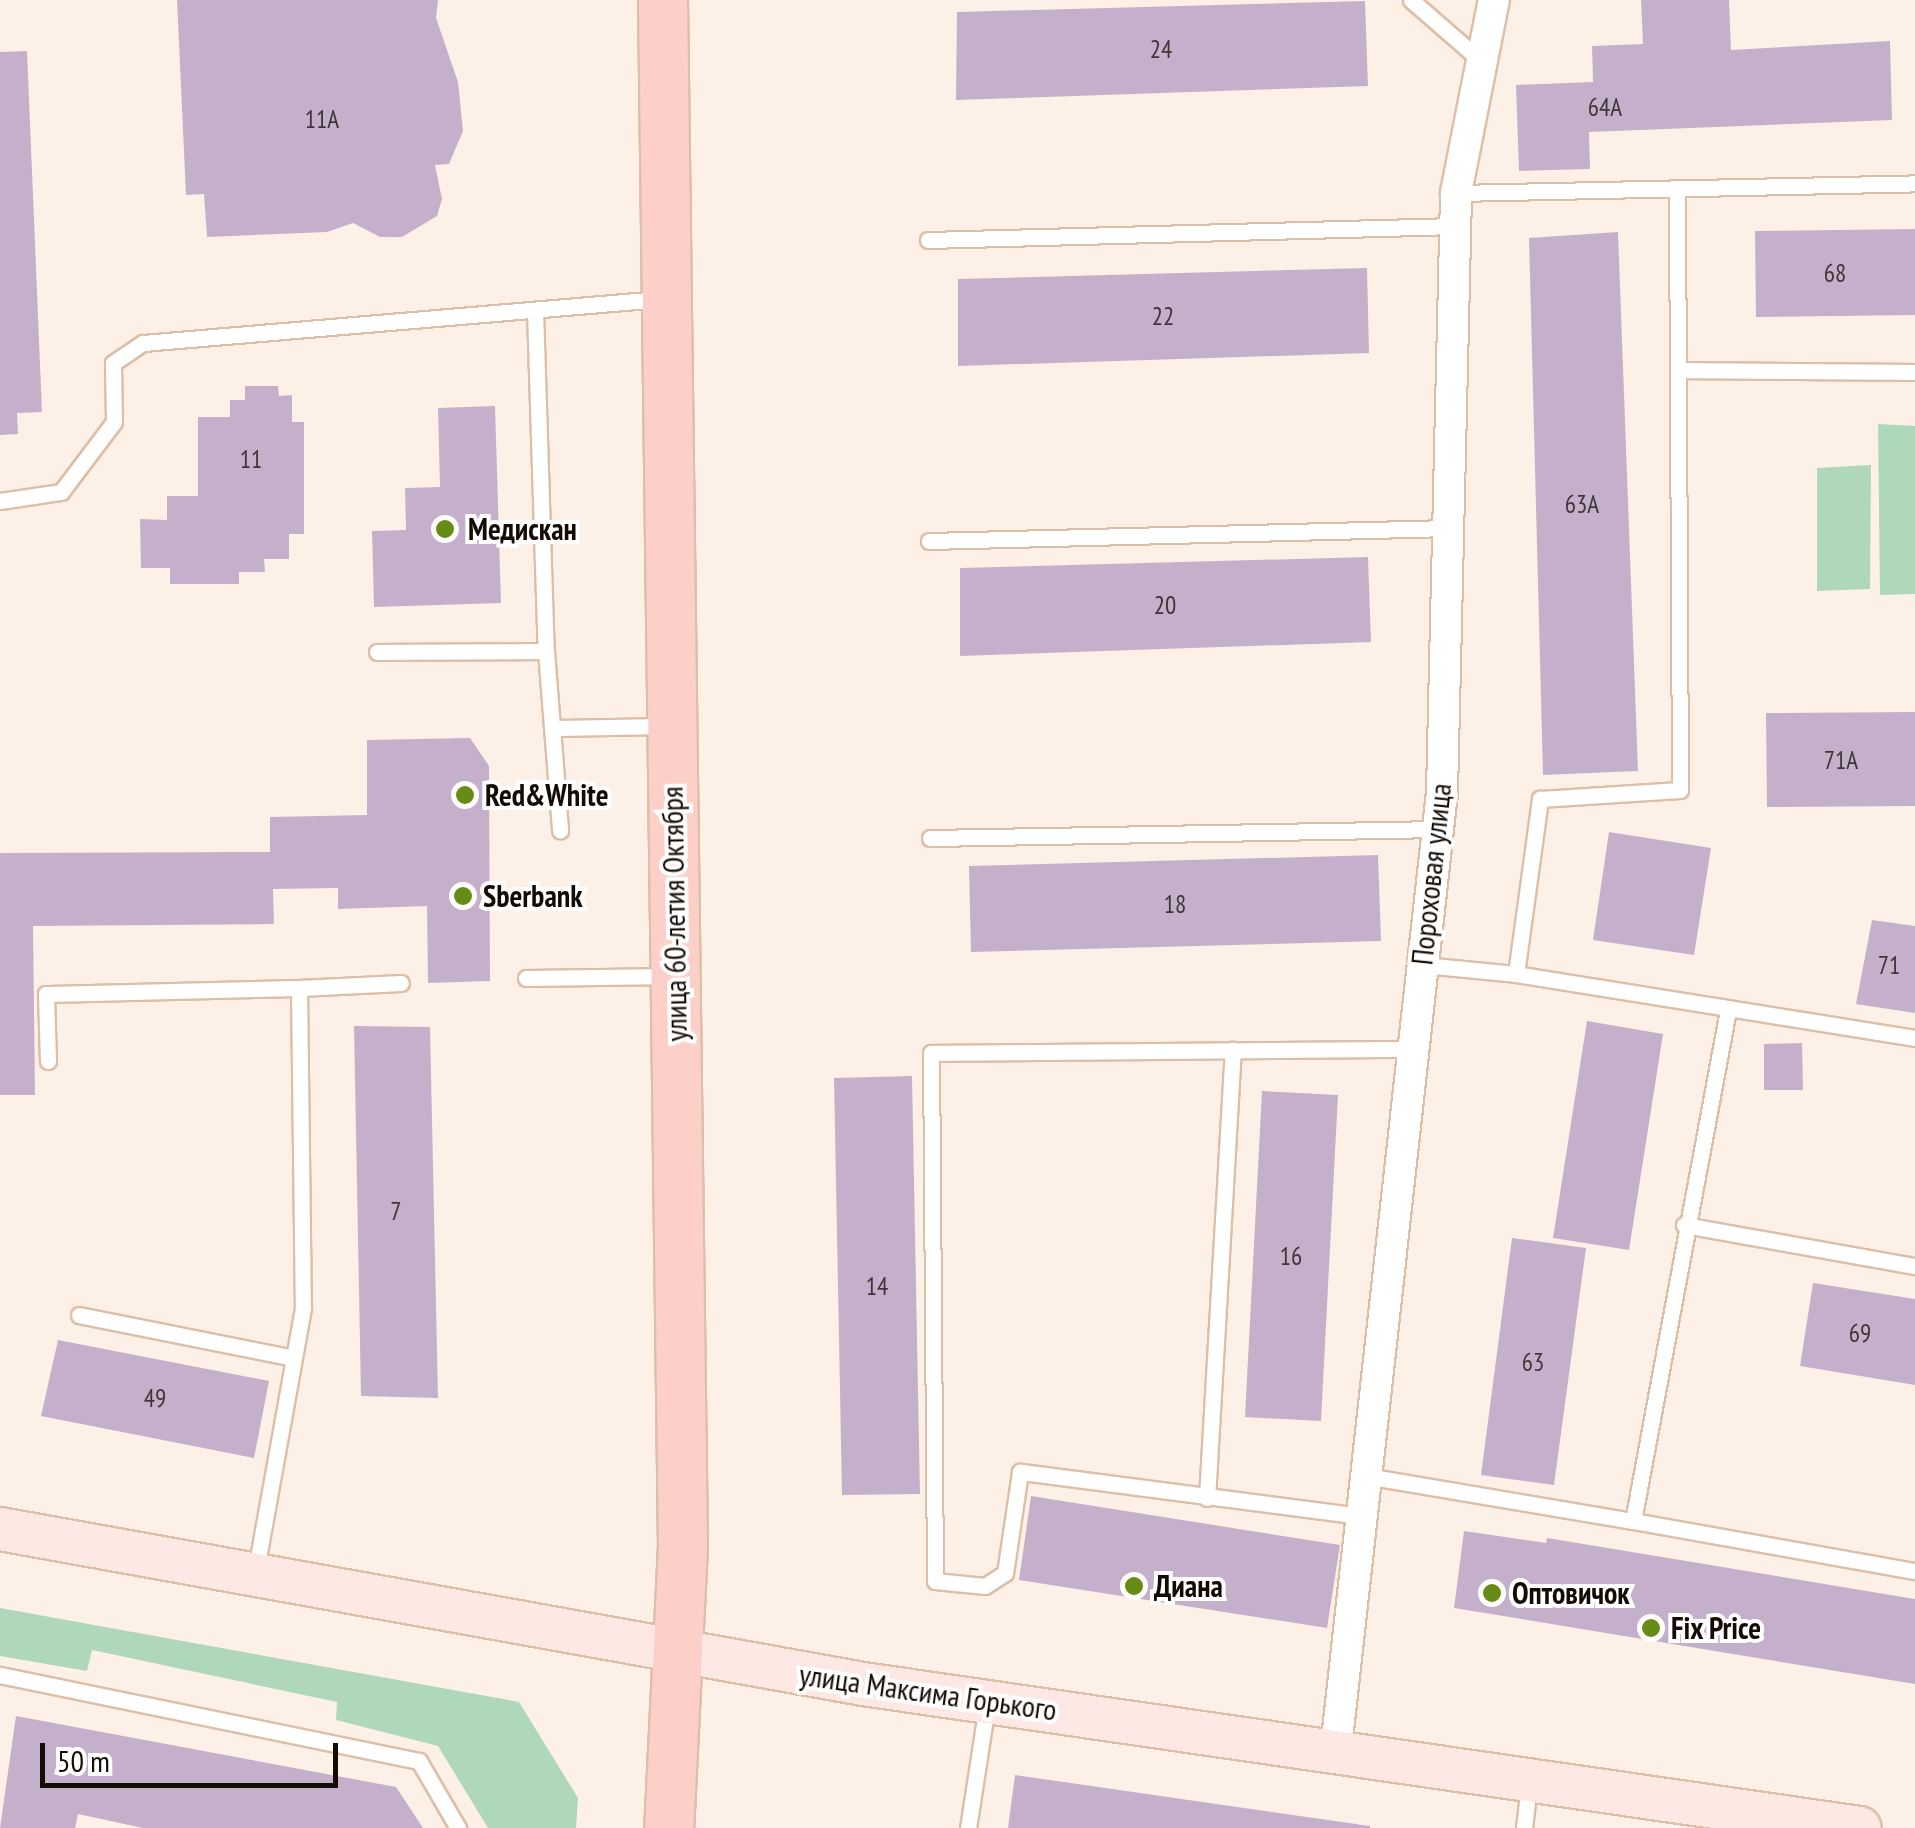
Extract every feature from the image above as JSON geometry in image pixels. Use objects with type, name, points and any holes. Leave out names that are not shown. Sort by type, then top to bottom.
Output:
[{"type":"main road","name":"улица 60-летия Октября","points":[[663,0],[679,1654],[669,1828]]},
{"type":"main road","name":"улица Максима Горького","points":[[0,1529],[679,1654],[1530,1776],[1860,1828]]},
{"type":"street","name":"Пороховая улица","points":[[1336,1748],[1438,828],[1456,193],[1494,0]]},
{"type":"lane","points":[[1411,0],[1480,60]]},
{"type":"lane","points":[[1456,193],[1915,183]]},
{"type":"lane","points":[[1516,974],[1540,799],[1680,790],[1676,188]]},
{"type":"lane","points":[[928,240],[1456,226]]},
{"type":"lane","points":[[0,500],[61,492],[114,422],[112,362],[124,349],[668,298]]},
{"type":"lane","points":[[535,310],[546,652],[560,830]]},
{"type":"lane","points":[[1680,370],[1915,372]]},
{"type":"lane","points":[[929,541],[1448,528]]},
{"type":"lane","points":[[377,652],[546,652]]},
{"type":"lane","points":[[552,728],[672,726]]},
{"type":"lane","points":[[930,838],[1438,828]]},
{"type":"lane","points":[[1422,965],[1516,974],[1915,1038]]},
{"type":"lane","points":[[526,978],[675,976]]},
{"type":"lane","points":[[48,1061],[46,994],[401,983]]},
{"type":"lane","points":[[255,1574],[290,1358],[302,1308],[298,988]]},
{"type":"lane","points":[[1633,1521],[1684,1225],[1728,1010]]},
{"type":"lane","points":[[1362,1516],[1020,1472],[1004,1573],[985,1586],[935,1581],[931,1053],[1412,1049]]},
{"type":"lane","points":[[1207,1498],[1233,1050]]},
{"type":"lane","points":[[1684,1225],[1915,1266]]},
{"type":"lane","points":[[79,1315],[290,1358]]},
{"type":"lane","points":[[1366,1476],[1915,1571]]},
{"type":"lane","points":[[0,1676],[419,1761],[458,1828]]},
{"type":"lane","points":[[968,1828],[987,1700]]},
{"type":"lane","points":[[1524,1828],[1530,1776]]},
{"type":"green space","points":[[1878,424],[1915,426],[1915,594],[1880,595]]},
{"type":"green space","points":[[1871,465],[1870,589],[1817,591],[1817,468]]},
{"type":"green space","points":[[0,1608],[519,1702],[578,1798],[576,1828],[488,1828],[438,1746],[336,1720],[337,1702],[92,1650],[87,1671],[0,1656]]},
{"type":"building","points":[[177,0],[438,0],[436,18],[458,82],[463,131],[449,164],[435,165],[442,199],[437,216],[402,237],[380,237],[353,223],[327,232],[207,237],[204,194],[186,195]]},
{"type":"building","points":[[1641,0],[1729,0],[1731,50],[1890,41],[1892,120],[1589,132],[1590,169],[1519,171],[1516,85],[1593,82],[1592,46],[1643,44]]},
{"type":"building","points":[[1365,1],[1368,86],[956,100],[957,12]]},
{"type":"building","points":[[27,51],[42,412],[17,413],[18,434],[0,435],[0,52]]},
{"type":"building","points":[[1915,229],[1915,315],[1756,317],[1755,231]]},
{"type":"building","points":[[1618,232],[1638,771],[1543,775],[1529,238]]},
{"type":"building","points":[[1367,268],[1369,353],[958,366],[958,279]]},
{"type":"building","points":[[245,386],[278,386],[279,396],[292,395],[292,422],[304,422],[304,534],[289,534],[289,559],[264,559],[265,572],[239,572],[239,584],[170,584],[170,568],[141,568],[140,519],[167,520],[167,496],[198,496],[198,417],[230,417],[230,400],[245,400]]},
{"type":"building","points":[[495,406],[501,603],[374,607],[372,531],[406,530],[405,488],[440,487],[438,408]]},
{"type":"building","points":[[1368,557],[1371,642],[960,656],[960,568]]},
{"type":"building","points":[[1915,712],[1915,806],[1767,807],[1766,713]]},
{"type":"building","points":[[470,738],[489,766],[490,981],[428,983],[427,906],[338,909],[338,888],[273,889],[274,924],[33,926],[35,1095],[0,1095],[0,853],[270,852],[270,817],[367,815],[367,740]]},
{"type":"building","points":[[1609,832],[1711,848],[1694,955],[1593,940]]},
{"type":"building","points":[[1378,855],[1381,941],[971,952],[969,866]]},
{"type":"building","points":[[1872,920],[1915,926],[1915,1013],[1856,1004]]},
{"type":"building","points":[[1587,1021],[1663,1034],[1629,1250],[1553,1238]]},
{"type":"building","points":[[354,1026],[430,1027],[438,1398],[361,1396]]},
{"type":"building","points":[[1802,1043],[1803,1090],[1764,1090],[1764,1044]]},
{"type":"building","points":[[912,1076],[920,1494],[842,1495],[834,1078]]},
{"type":"building","points":[[1262,1091],[1338,1095],[1321,1421],[1245,1417]]},
{"type":"building","points":[[1512,1238],[1586,1248],[1554,1485],[1481,1475]]},
{"type":"building","points":[[1813,1283],[1915,1299],[1915,1385],[1800,1366]]},
{"type":"building","points":[[58,1340],[269,1381],[254,1458],[41,1416]]},
{"type":"building","points":[[1031,1496],[1340,1545],[1327,1628],[1019,1580]]},
{"type":"building","points":[[1464,1531],[1546,1543],[1547,1538],[1915,1599],[1915,1684],[1454,1608]]},
{"type":"building","points":[[16,1716],[396,1787],[423,1828],[143,1828],[78,1814],[75,1828],[0,1828]]},
{"type":"building","points":[[1015,1775],[1370,1826],[1370,1828],[1008,1828]]},
{"type":"place","name":"Медискан","points":[[445,529]]},
{"type":"place","name":"Red&White","points":[[465,795]]},
{"type":"place","name":"Sberbank","points":[[463,896]]},
{"type":"place","name":"Диана","points":[[1134,1586]]},
{"type":"place","name":"Оптовичок","points":[[1492,1593]]},
{"type":"place","name":"Fix Price","points":[[1651,1628]]}]
